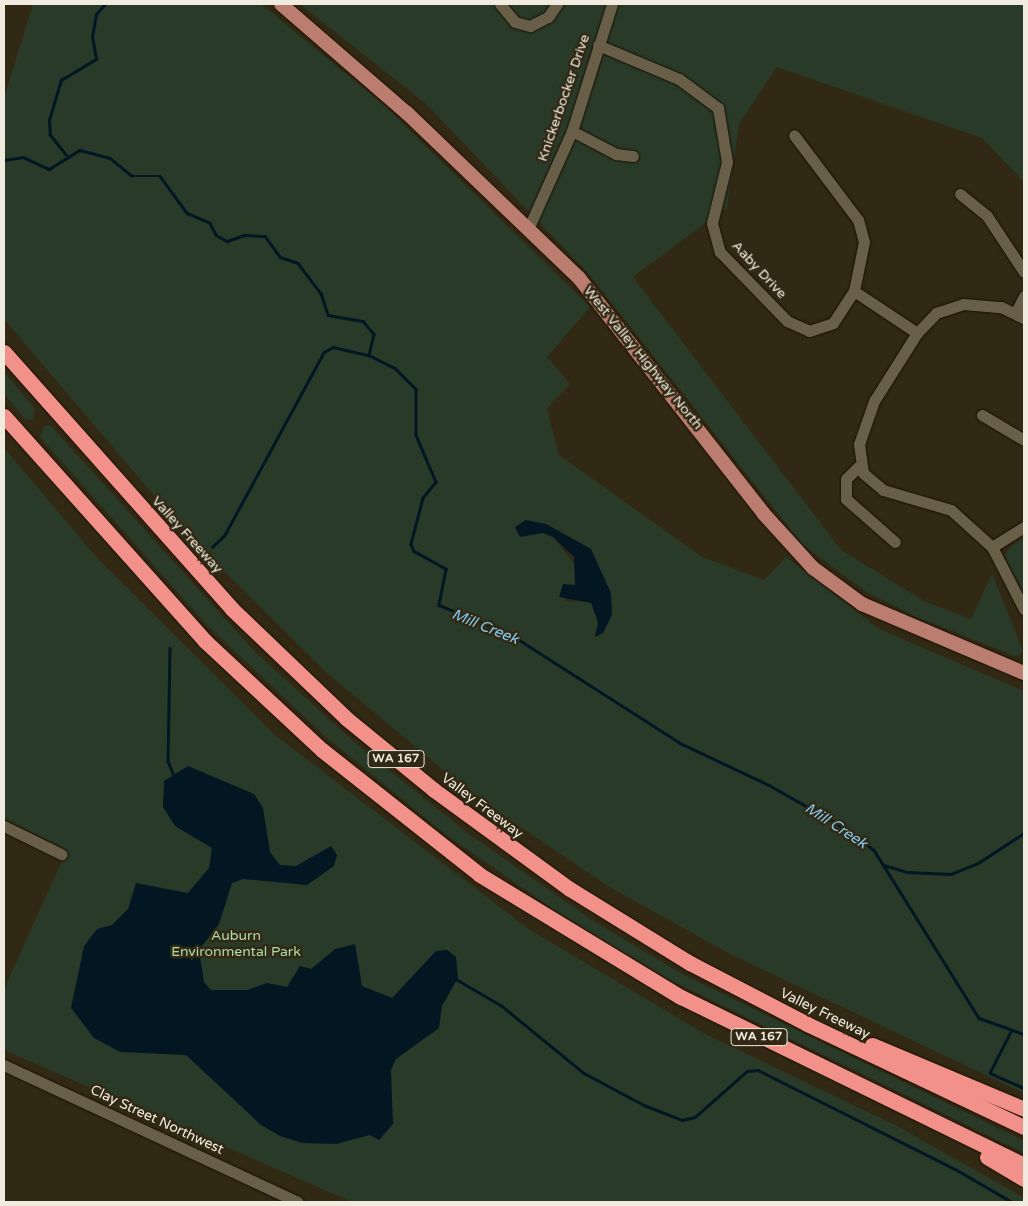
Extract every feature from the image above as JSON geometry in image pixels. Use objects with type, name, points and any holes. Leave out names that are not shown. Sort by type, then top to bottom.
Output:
[{"type":"highway","points":[[4,340],[54,409]]},
{"type":"highway","name":"Valley Freeway","points":[[4,352],[232,609],[347,719],[426,784],[587,900],[690,963],[807,1024],[1024,1127]]},
{"type":"highway","name":"WA 167","points":[[4,416],[205,641],[322,750],[408,821],[480,875],[616,960],[904,1109],[1024,1165]]},
{"type":"highway","points":[[807,1024],[905,1056],[1024,1109]]},
{"type":"highway","points":[[904,1109],[1024,1179]]},
{"type":"main road","name":"West Valley Highway North","points":[[281,4],[529,227],[623,330],[763,513],[812,568],[862,604],[1024,673]]},
{"type":"street","points":[[500,4],[508,17],[522,26],[540,22],[558,4]]},
{"type":"street","name":"Knickerbocker Drive","points":[[529,227],[572,131],[612,4]]},
{"type":"street","name":"Aaby Drive","points":[[598,46],[680,80],[718,108],[727,162],[712,223],[714,237],[731,266],[787,321],[808,331],[821,329],[833,322],[854,291],[864,256],[863,231],[794,135]]},
{"type":"street","points":[[572,131],[616,154],[633,156]]},
{"type":"street","points":[[960,194],[988,216],[1008,240],[1024,272]]},
{"type":"street","points":[[854,291],[917,333]]},
{"type":"street","points":[[1024,296],[1020,315],[971,303],[953,306],[936,313],[917,333],[882,386],[859,444],[859,466],[868,480],[883,490],[951,510],[992,547],[1024,609]]},
{"type":"street","points":[[982,415],[1024,440]]},
{"type":"street","points":[[859,466],[846,479],[846,499],[896,542]]},
{"type":"street","points":[[992,547],[1024,527]]},
{"type":"street","points":[[4,826],[61,854]]},
{"type":"street","name":"Clay Street Northwest","points":[[4,1065],[298,1202]]},
{"type":"green space","points":[[33,4],[261,4],[383,104],[590,307],[547,357],[570,384],[547,408],[559,455],[702,557],[764,580],[786,557],[879,629],[1024,691],[1024,1093],[732,955],[608,886],[476,797],[327,673],[185,532],[4,319],[4,98]],"holes":[[[546,524],[591,549],[603,633],[591,602],[564,601],[575,585],[576,566],[553,537],[543,533]]]},
{"type":"green space","points":[[300,4],[1024,4],[1024,182],[982,138],[777,67],[739,124],[727,207],[633,277],[841,550],[926,602],[971,619],[992,574],[1023,651],[1017,657],[917,617],[868,593],[802,544],[588,273],[426,104]]},
{"type":"green space","points":[[4,372],[35,409],[33,420],[25,419],[4,394]]},
{"type":"green space","points":[[44,426],[51,426],[255,652],[354,742],[470,835],[592,920],[682,974],[1024,1141],[1024,1153],[668,979],[556,911],[445,834],[325,736],[207,625],[40,437]]},
{"type":"green space","name":"Auburn Environmental Park","points":[[4,448],[99,560],[275,735],[530,930],[707,1035],[897,1126],[1024,1198],[1024,1202],[352,1202],[4,1050],[4,989],[67,850],[4,818]]},
{"type":"green space","points":[[1024,537],[1024,593],[1005,557],[1008,549]]},
{"type":"water","points":[[526,520],[546,524],[591,549],[611,593],[612,615],[603,633],[595,637],[598,622],[591,603],[559,597],[563,584],[575,585],[574,557],[553,537],[543,533],[520,537],[515,527]]},
{"type":"water","points":[[188,766],[254,794],[263,808],[270,852],[280,865],[296,866],[331,846],[337,855],[334,866],[307,885],[243,879],[232,883],[219,924],[199,950],[204,982],[211,990],[247,990],[267,983],[287,987],[300,966],[311,969],[335,949],[355,944],[362,986],[392,998],[436,951],[447,950],[456,957],[458,978],[442,1006],[439,1028],[396,1059],[391,1070],[393,1124],[379,1140],[370,1135],[336,1144],[302,1143],[280,1136],[261,1125],[186,1055],[120,1052],[94,1038],[71,1008],[84,946],[97,929],[112,925],[128,909],[136,883],[188,893],[209,868],[212,848],[175,826],[163,807],[164,781]]},
{"type":"waterway","points":[[66,155],[50,135],[49,120],[61,80],[96,59],[92,37],[96,14],[105,4]]},
{"type":"waterway","name":"Mill Creek","points":[[4,160],[23,157],[49,169],[80,150],[110,158],[132,176],[160,176],[187,213],[210,223],[216,235],[227,241],[244,235],[265,236],[280,257],[298,263],[321,293],[328,315],[363,321],[374,334],[369,355],[395,368],[416,389],[416,435],[436,482],[423,498],[411,544],[414,551],[446,569],[439,605],[510,634],[682,744],[769,785],[838,824],[874,850],[979,1018],[1024,1034]]},
{"type":"waterway","points":[[212,547],[224,536],[324,352],[333,347],[369,355]]},
{"type":"waterway","points":[[170,648],[168,761],[174,776]]},
{"type":"waterway","points":[[884,865],[907,872],[951,874],[978,863],[1024,833]]},
{"type":"waterway","points":[[456,979],[502,1006],[584,1073],[644,1105],[682,1120],[695,1117],[747,1071],[758,1070],[957,1170],[1012,1202]]},
{"type":"waterway","points":[[1012,1030],[990,1073],[1024,1088]]}]
